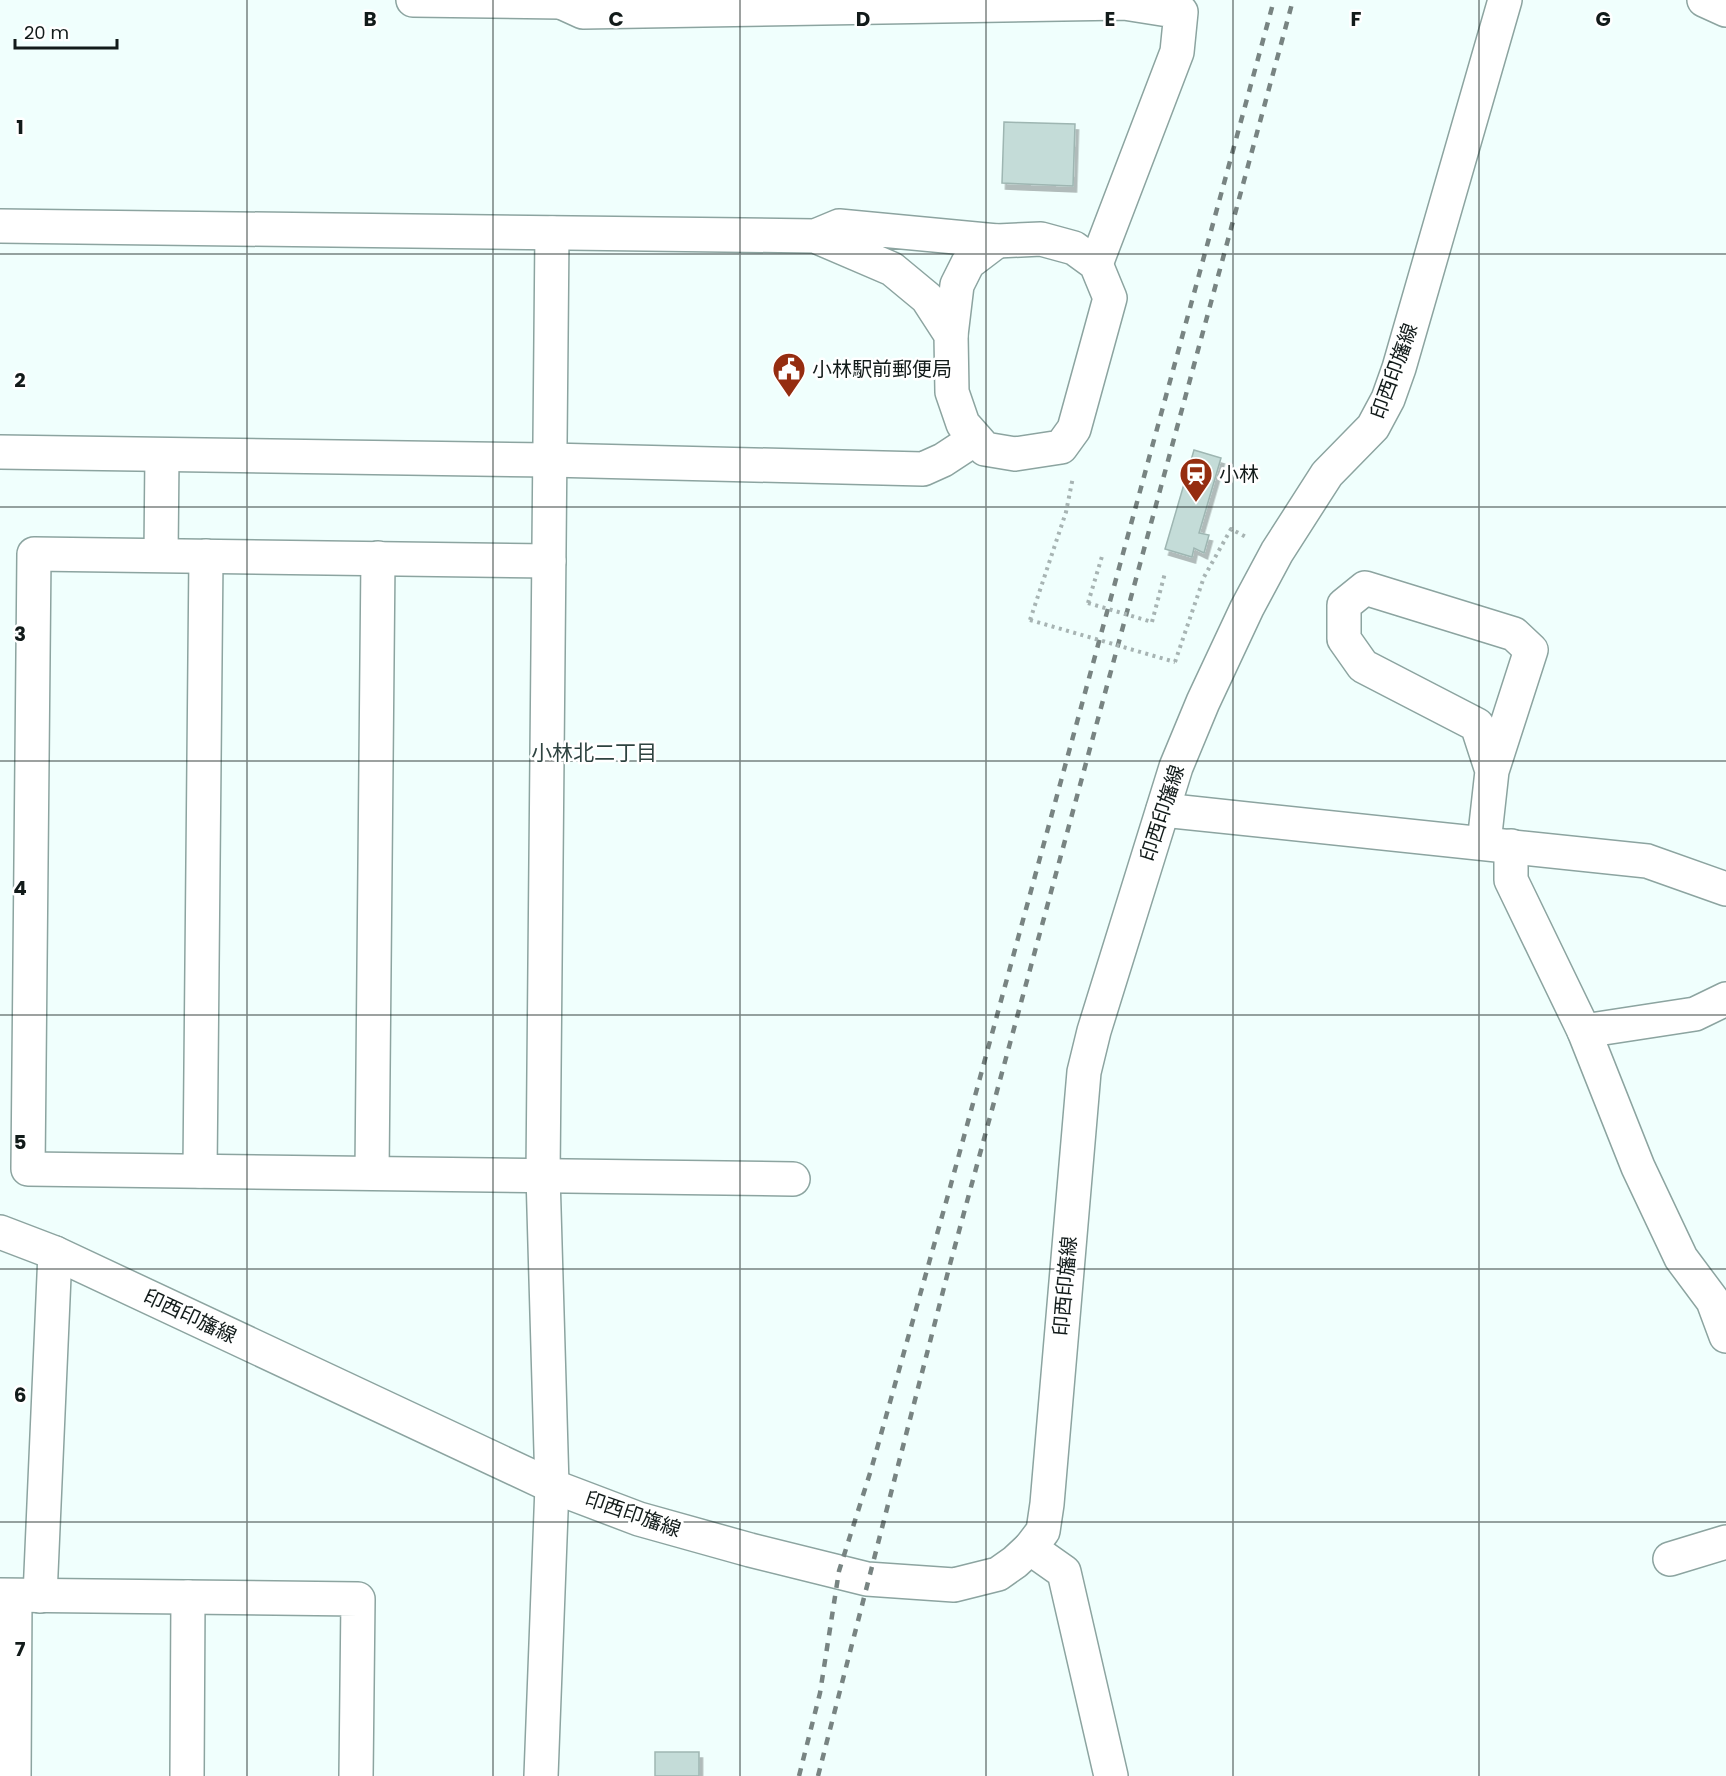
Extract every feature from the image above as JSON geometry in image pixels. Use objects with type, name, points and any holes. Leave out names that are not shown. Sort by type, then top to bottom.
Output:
[{"type":"street","points":[[413,0],[561,1],[583,12],[900,3],[1125,1],[1181,12],[1177,52],[1096,264]]},
{"type":"street","name":"印西印旛線","points":[[0,1232],[55,1253],[552,1486],[639,1519],[867,1579],[954,1585],[998,1574],[1030,1548],[1043,1531],[1047,1504],[1084,1072],[1094,1031],[1176,767],[1203,702],[1247,608],[1277,552],[1327,474],[1372,427],[1388,399],[1399,368],[1505,0]]},
{"type":"street","points":[[1704,0],[1726,10]]},
{"type":"street","points":[[0,226],[815,236],[892,269],[927,298],[951,335]]},
{"type":"street","points":[[815,236],[839,226],[997,241],[1041,239],[1074,248],[1096,264],[1110,298],[1074,429],[1061,447],[1015,454],[985,449],[963,424],[952,392],[951,335],[957,285],[968,263],[997,241]]},
{"type":"street","points":[[541,1776],[552,1486],[543,1175],[552,233]]},
{"type":"street","points":[[0,452],[550,459],[923,469],[943,460],[975,439]]},
{"type":"street","points":[[161,555],[162,454]]},
{"type":"street","points":[[549,561],[34,554],[28,1169],[793,1179]]},
{"type":"street","points":[[200,1171],[206,556]]},
{"type":"street","points":[[372,1173],[378,558]]},
{"type":"street","points":[[1492,771],[1531,650],[1514,634],[1365,588],[1344,605],[1344,639],[1364,666],[1477,725],[1492,771],[1497,844],[1511,880],[1584,1031],[1638,1167],[1681,1258],[1719,1299],[1726,1336]]},
{"type":"street","points":[[1162,810],[1647,861],[1726,889]]},
{"type":"street","points":[[1584,1031],[1695,1014],[1726,999]]},
{"type":"street","points":[[14,1776],[19,1596],[55,1253]]},
{"type":"street","points":[[1670,1559],[1726,1542]]},
{"type":"street","points":[[1030,1548],[1064,1572],[1111,1776]]},
{"type":"street","points":[[19,1596],[358,1599],[356,1776]]},
{"type":"street","points":[[187,1776],[188,1597]]},
{"type":"path","points":[[1066,512],[1030,620],[1175,662],[1204,577],[1231,529],[1250,539]]},
{"type":"path","points":[[1103,554],[1088,603],[1152,622],[1165,573]]},
{"type":"building","points":[[1004,122],[1075,124],[1073,186],[1002,183]]},
{"type":"building","points":[[1194,450],[1221,458],[1199,533],[1209,535],[1204,553],[1194,548],[1192,557],[1165,549]]},
{"type":"building","points":[[655,1752],[699,1752],[699,1776],[655,1776]]},
{"type":"railway","points":[[799,1776],[820,1693],[839,1571],[871,1470],[948,1195],[1274,0]]},
{"type":"railway","points":[[818,1776],[949,1268],[1293,0]]},
{"type":"place","name":"小林駅前郵便局","points":[[789,398]]},
{"type":"place","name":"小林","points":[[1196,503]]},
{"type":"district","name":"小林北二丁目","points":[[594,752]]}]
